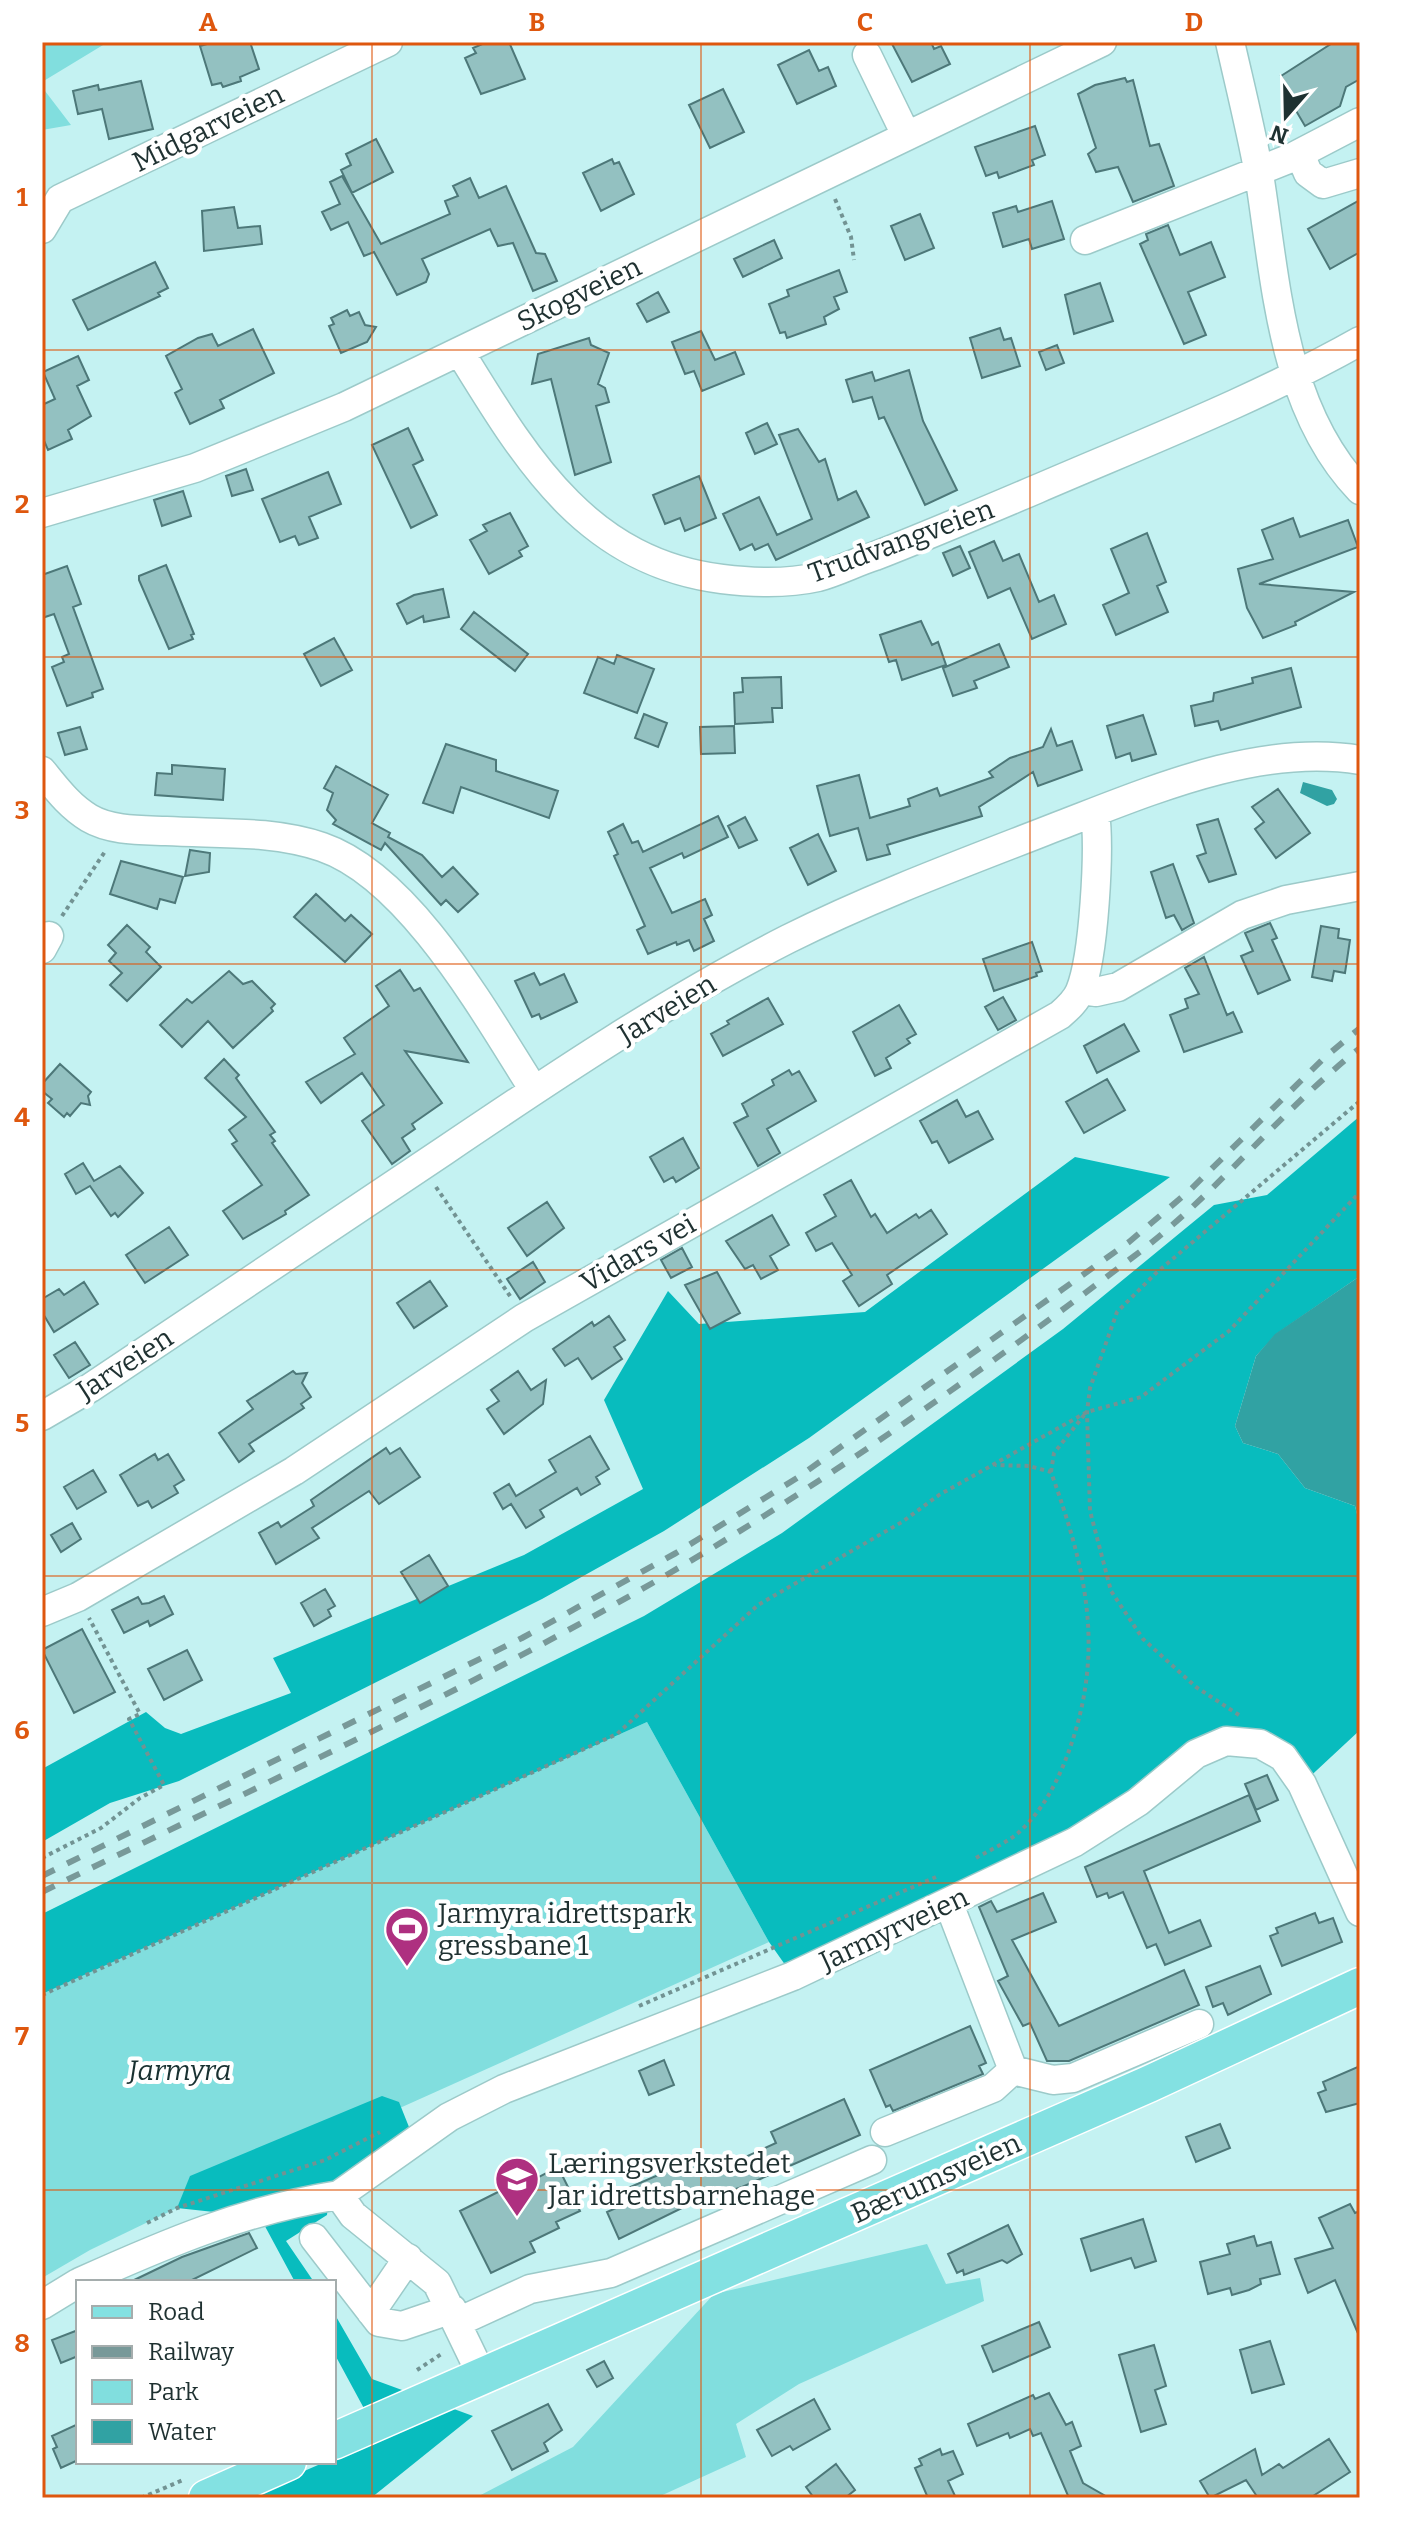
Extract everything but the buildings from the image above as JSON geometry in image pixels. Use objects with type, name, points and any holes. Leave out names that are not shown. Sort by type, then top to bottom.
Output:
[{"type":"main road","name":"Bærumsveien","points":[[336,2440],[1149,2084],[1360,1986]]},
{"type":"main road","points":[[207,2498],[284,2464]]},
{"type":"street","name":"Midgarveien","points":[[42,229],[60,199],[388,42]]},
{"type":"street","name":"Skogveien","points":[[42,513],[195,468],[344,407],[1102,42]]},
{"type":"street","points":[[1230,42],[1258,169],[1282,317],[1297,377],[1328,450],[1360,490]]},
{"type":"street","points":[[867,55],[906,135]]},
{"type":"street","points":[[1085,240],[1300,154],[1360,122]]},
{"type":"street","points":[[1300,154],[1308,173],[1323,184],[1360,173]]},
{"type":"street","name":"Trudvangveien","points":[[460,352],[518,447],[555,491],[590,525],[625,549],[686,575],[757,584],[818,577],[927,536],[1297,377],[1360,341]]},
{"type":"street","name":"Jarveien","points":[[42,1416],[90,1388],[534,1090],[676,1002],[788,940],[891,891],[1095,812],[1259,761],[1312,754],[1360,760]]},
{"type":"street","points":[[42,771],[70,804],[92,820],[122,829],[286,838],[324,848],[356,866],[400,902],[436,942],[534,1090]]},
{"type":"street","points":[[1095,812],[1099,844],[1081,990],[1096,992],[1118,987],[1256,909],[1360,886]]},
{"type":"street","name":"Vidars vei","points":[[42,1612],[78,1597],[294,1471],[524,1318],[1046,1023],[1069,1007],[1081,990]]},
{"type":"street","name":"Jarmyrveien","points":[[84,2280],[224,2220],[279,2204],[339,2195],[449,2117],[504,2089],[793,1976],[949,1904],[1075,1842],[1138,1802],[1196,1754],[1226,1741],[1260,1744]]},
{"type":"street","points":[[1260,1744],[1283,1757],[1302,1784],[1360,1912]]},
{"type":"street","points":[[949,1904],[1013,2070]]},
{"type":"street","points":[[1013,2070],[1053,2080],[1073,2078],[1199,2024]]},
{"type":"street","points":[[885,2132],[993,2088],[1013,2070]]},
{"type":"street","points":[[314,2238],[371,2312],[389,2326],[402,2326],[455,2315],[530,2289],[611,2273],[872,2160]]},
{"type":"street","points":[[339,2195],[353,2215],[437,2283],[482,2376]]},
{"type":"street","points":[[371,2312],[408,2258]]},
{"type":"street","name":"Jarmyrveien","points":[[42,2305],[76,2284]]},
{"type":"path","points":[[824,175],[851,237],[854,260]]},
{"type":"path","points":[[45,942],[94,864],[122,829]]},
{"type":"path","points":[[1260,1744],[1257,1726],[1196,1687],[1143,1639],[1111,1591],[1090,1511],[1087,1412],[1105,1338],[1117,1312],[1156,1273],[1360,1101]]},
{"type":"path","points":[[421,1166],[524,1318]]},
{"type":"path","points":[[42,1995],[617,1734],[758,1605],[902,1522],[939,1495],[1087,1412],[1141,1397],[1229,1331],[1360,1192]]},
{"type":"path","points":[[969,1863],[1018,1832],[1059,1782],[1083,1712],[1089,1672],[1090,1618],[1077,1544],[1051,1472],[1054,1453],[1087,1412]]},
{"type":"path","points":[[993,1465],[1029,1466],[1051,1472]]},
{"type":"path","points":[[42,1858],[101,1828],[140,1798],[164,1785],[129,1719],[140,1714],[78,1597]]},
{"type":"path","points":[[636,2008],[940,1875]]},
{"type":"path","points":[[140,2226],[177,2208],[325,2160],[393,2124]]},
{"type":"green space","points":[[42,42],[108,42],[42,82]]},
{"type":"green space","points":[[42,87],[71,125],[42,130]]},
{"type":"green space","name":"Jarmyra","points":[[647,1722],[769,1942],[177,2208],[90,2250],[42,2278],[42,1994]]},
{"type":"green space","points":[[927,2244],[946,2284],[980,2278],[984,2301],[799,2384],[736,2424],[746,2457],[656,2498],[475,2498],[573,2447],[714,2294]]},
{"type":"shaded area","points":[[1360,1116],[1360,1276],[1276,1334],[1256,1356],[1235,1426],[1243,1443],[1278,1454],[1305,1488],[1355,1506],[1360,1526],[1360,1730],[1302,1784],[1246,1742],[1138,1802],[793,1976],[769,1942],[647,1722],[42,1994],[42,1914],[644,1616],[782,1533],[1063,1329],[1214,1205],[1267,1195]]},
{"type":"shaded area","points":[[1075,1157],[1170,1177],[809,1438],[664,1531],[542,1599],[179,1781],[110,1803],[42,1842],[42,1769],[146,1712],[165,1728],[181,1734],[291,1693],[273,1658],[524,1555],[643,1489],[604,1400],[668,1291],[699,1324],[865,1312]]},
{"type":"shaded area","points":[[382,2096],[399,2102],[411,2132],[330,2186],[327,2215],[286,2241],[313,2280],[294,2280],[260,2217],[177,2208],[190,2176]]},
{"type":"shaded area","points":[[336,2316],[372,2379],[473,2416],[371,2498],[242,2498],[320,2464],[336,2464],[336,2457],[380,2438],[336,2357]]},
{"type":"water","points":[[1303,782],[1332,790],[1337,799],[1334,804],[1327,806],[1300,793]]},
{"type":"water","points":[[1360,1276],[1360,1526],[1355,1506],[1305,1488],[1278,1454],[1243,1443],[1235,1426],[1256,1356],[1275,1334]]},
{"type":"railway","points":[[42,1876],[522,1638],[676,1553],[797,1478],[1129,1242],[1189,1191],[1324,1058],[1360,1028]]},
{"type":"railway","points":[[42,1892],[489,1672],[635,1593],[764,1516],[890,1433],[1133,1257],[1192,1207],[1302,1099],[1360,1048]]},
{"type":"place","name":"Jarmyra idrettspark gressbane 1","points":[[407,1968]]},
{"type":"place","name":"Læringsverkstedet Jar idrettsbarnehage","points":[[517,2218]]}]
